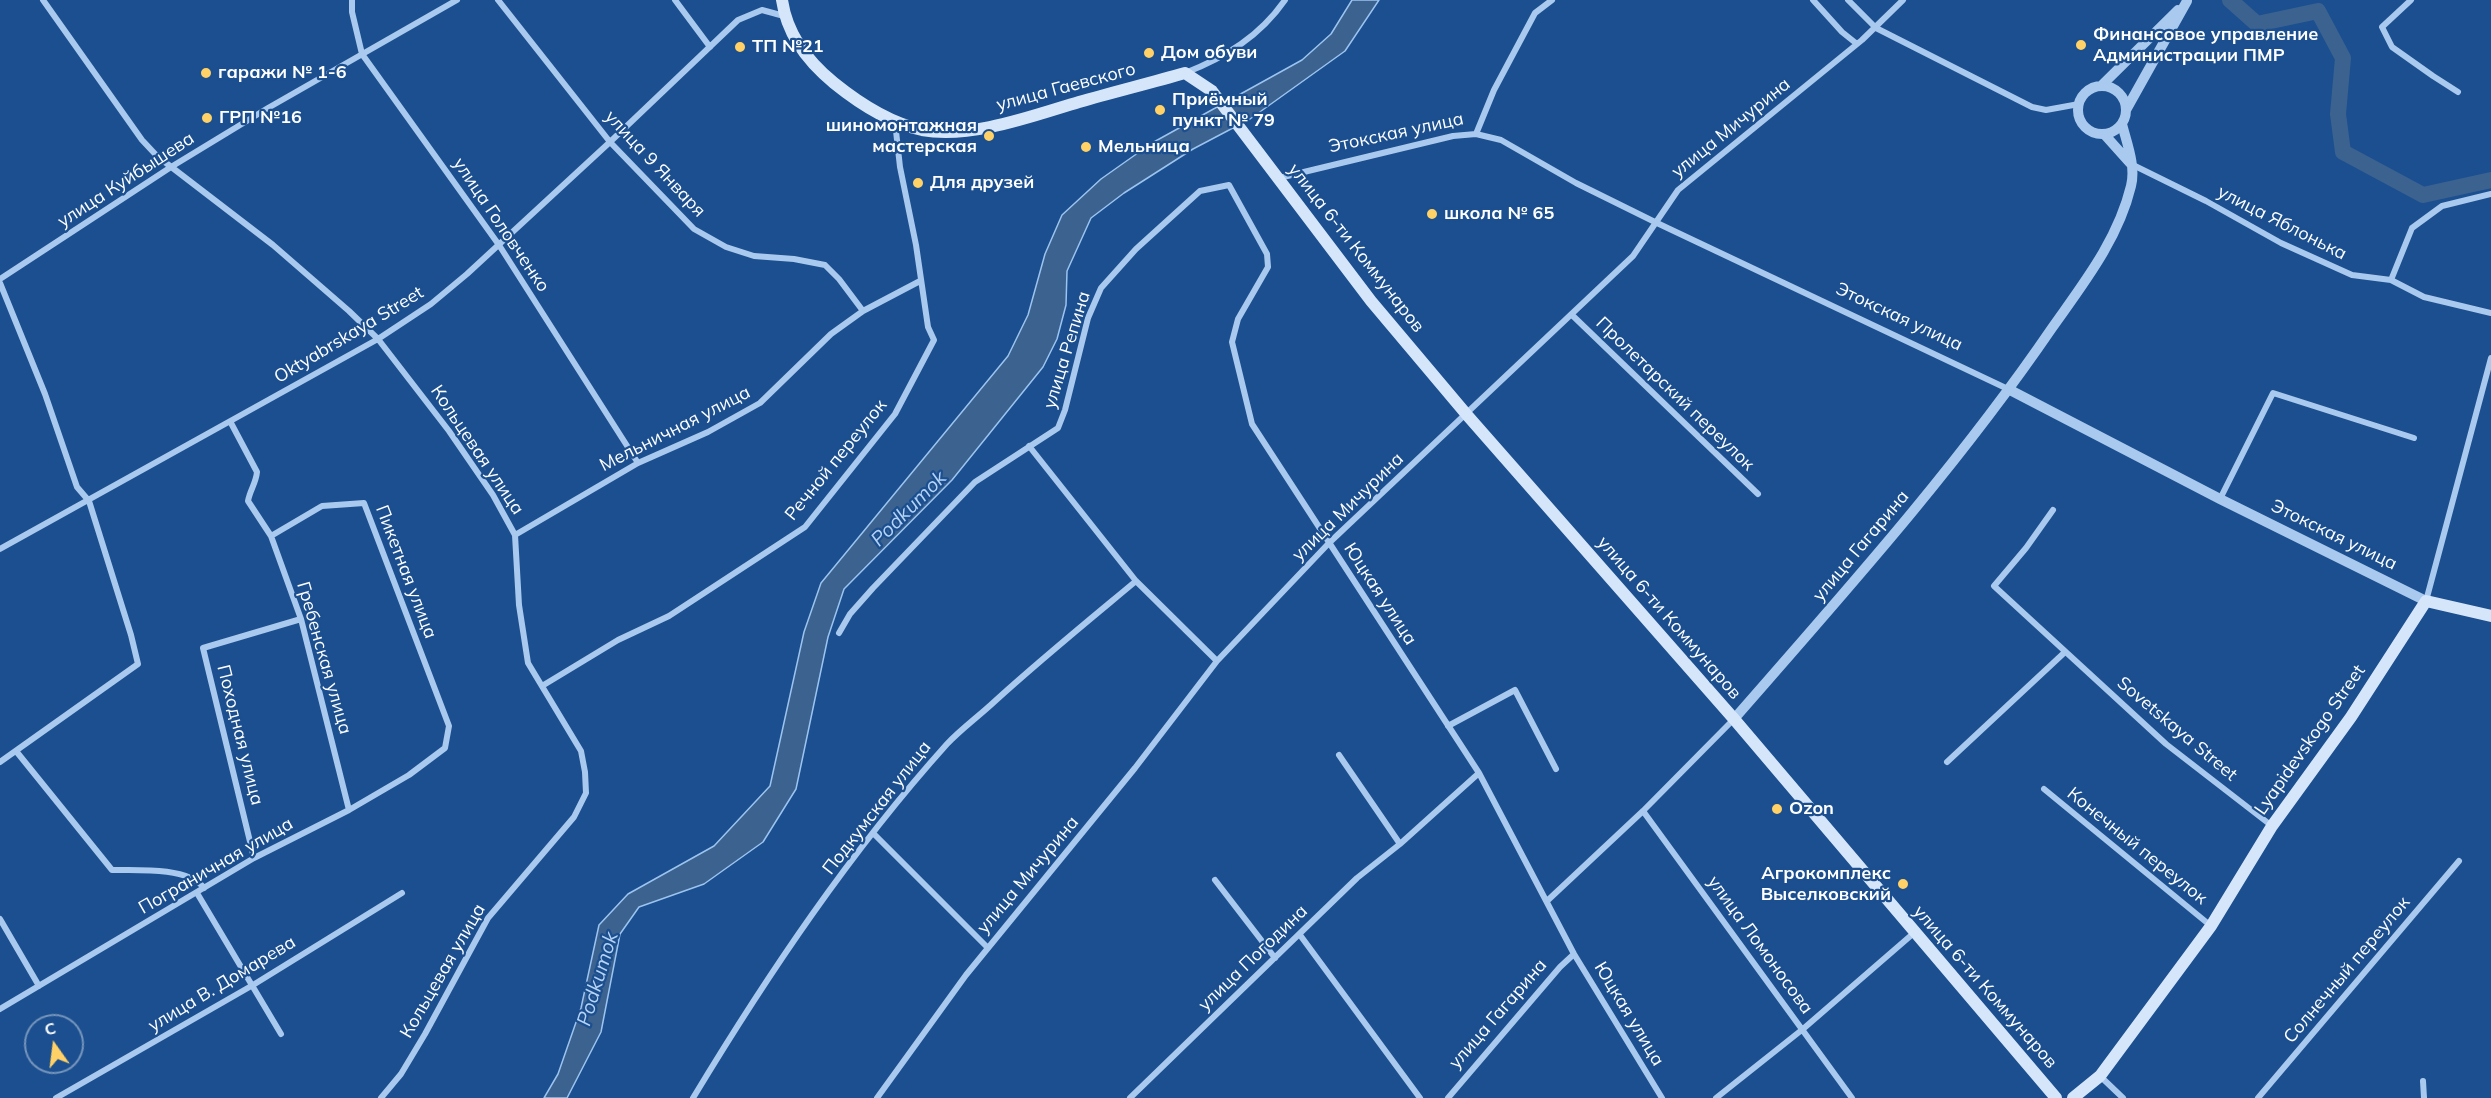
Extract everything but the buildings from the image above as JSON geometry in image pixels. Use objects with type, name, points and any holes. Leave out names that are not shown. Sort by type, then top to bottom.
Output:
[{"type":"main road","name":"улица Гаевского","points":[[782,0],[784,16],[797,45],[817,69],[867,107],[895,122],[923,130],[948,132],[986,127],[1185,74]]},
{"type":"main road","name":"улица 6-ти Коммунаров","points":[[1185,74],[1212,91],[1371,301],[1467,415],[1734,719],[2056,1098]]},
{"type":"main road","name":"Этокская улица","points":[[2426,602],[2491,616]]},
{"type":"main road","name":"Lyapidevskogo Street","points":[[2073,1098],[2100,1076],[2211,926],[2272,826],[2351,717],[2426,602]]},
{"type":"street","name":"Кольцевая улица","points":[[44,0],[142,140],[171,167],[273,245],[378,339],[449,431],[493,495],[515,535],[519,605],[528,663],[581,751],[586,793],[573,817],[488,918],[425,1034],[401,1074],[381,1098]]},
{"type":"street","name":"улица Головченко","points":[[352,0],[352,12],[362,54],[499,245],[638,463]]},
{"type":"street","name":"улица Куйбышева","points":[[0,281],[171,167],[457,0]]},
{"type":"street","name":"улица 9 Января","points":[[498,0],[610,142],[694,229],[726,247],[754,256],[794,259],[825,265],[863,310]]},
{"type":"street","points":[[675,0],[710,47]]},
{"type":"street","name":"улица Гаевского","points":[[1185,74],[1208,65],[1258,33],[1285,0]]},
{"type":"street","points":[[1476,134],[1494,90],[1534,13],[1552,0]]},
{"type":"street","points":[[1813,0],[1857,45]]},
{"type":"street","points":[[1848,0],[1876,28],[2032,107],[2046,110],[2079,104]]},
{"type":"street","name":"улица Мичурина","points":[[877,1098],[988,948],[1129,776],[1217,661],[1329,543],[1633,256],[1678,190],[1857,45],[1903,0]]},
{"type":"street","points":[[2411,0],[2382,27],[2392,47],[2458,92]]},
{"type":"street","points":[[2101,86],[2187,1]]},
{"type":"street","points":[[2126,111],[2119,92],[2108,86],[2091,88],[2079,104],[2079,115],[2084,125],[2092,132],[2104,134],[2114,131],[2122,124],[2126,111],[2187,1]]},
{"type":"street","name":"Oktyabrskaya Street","points":[[0,549],[231,423],[378,339],[431,304],[499,245],[738,20],[762,10],[784,16]]},
{"type":"street","name":"Речной переулок","points":[[542,686],[618,640],[669,616],[805,527],[895,414],[933,340],[928,327],[900,167],[895,122]]},
{"type":"street","name":"улица Гагарина","points":[[1547,901],[1643,811],[1734,719],[1881,551],[2010,390],[2099,261],[2122,213],[2132,184],[2133,165],[2122,124]]},
{"type":"street","name":"Этокская улица","points":[[1278,178],[1453,136],[1476,134],[1501,140],[1576,183],[1656,223],[2010,390],[2426,602]]},
{"type":"street","points":[[2104,134],[2133,165]]},
{"type":"street","name":"улица Яблонька","points":[[2133,165],[2206,201],[2282,243],[2352,275],[2391,280],[2424,297],[2491,313]]},
{"type":"street","name":"улица Репина","points":[[838,633],[850,614],[873,588],[975,482],[1058,428],[1065,410],[1088,318],[1101,288],[1136,249],[1200,191],[1229,185]]},
{"type":"street","name":"Юцкая улица","points":[[1229,185],[1267,254],[1268,267],[1239,319],[1232,342],[1252,424],[1479,772],[1574,954],[1662,1098]]},
{"type":"street","points":[[2391,280],[2412,228],[2442,206],[2491,194]]},
{"type":"street","points":[[0,281],[77,487],[89,501],[138,664],[0,762]]},
{"type":"street","points":[[863,310],[921,281]]},
{"type":"street","name":"Мельничная улица","points":[[515,535],[638,463],[708,432],[760,404],[831,334],[863,310]]},
{"type":"street","name":"Пролетарский переулок","points":[[1572,315],[1758,495]]},
{"type":"street","name":"Lyapidevskogo Street","points":[[2426,602],[2491,358]]},
{"type":"street","points":[[2220,499],[2273,393],[2414,438]]},
{"type":"street","name":"Гребенская улица","points":[[231,423],[257,472],[248,501],[271,536],[301,619],[349,810]]},
{"type":"street","points":[[1029,446],[1136,581],[1217,661]]},
{"type":"street","name":"Пикетная улица","points":[[271,536],[322,506],[364,503],[448,726],[446,748]]},
{"type":"street","name":"Sovetskaya Street","points":[[2053,510],[1995,586],[2166,744],[2272,826]]},
{"type":"street","name":"Подкумская улица","points":[[693,1098],[746,1011],[873,833],[948,743],[1136,581]]},
{"type":"street","name":"Походная улица","points":[[254,858],[203,648],[301,619]]},
{"type":"street","points":[[1947,762],[2065,652]]},
{"type":"street","points":[[1448,726],[1515,690],[1556,769]]},
{"type":"street","name":"Пограничная улица","points":[[0,1009],[254,858],[349,810],[409,775],[446,748]]},
{"type":"street","points":[[16,752],[112,870],[163,871],[198,880],[204,888]]},
{"type":"street","points":[[1339,755],[1400,844]]},
{"type":"street","name":"улица Погодина","points":[[1130,1098],[1357,878],[1400,844],[1479,772]]},
{"type":"street","name":"Конечный переулок","points":[[2044,789],[2211,926]]},
{"type":"street","name":"улица Ломоносова","points":[[1643,811],[1852,1098]]},
{"type":"street","points":[[873,833],[988,948]]},
{"type":"street","name":"Солнечный переулок","points":[[2258,1098],[2459,861]]},
{"type":"street","points":[[1215,880],[1275,958]]},
{"type":"street","points":[[197,892],[281,1034]]},
{"type":"street","name":"улица В. Домарева","points":[[56,1098],[253,985],[402,893]]},
{"type":"street","points":[[0,919],[39,986]]},
{"type":"street","points":[[1716,1098],[1803,1029],[1915,932]]},
{"type":"street","points":[[1300,935],[1420,1098]]},
{"type":"street","name":"улица Гагарина","points":[[1448,1098],[1560,967],[1574,954]]},
{"type":"street","points":[[2100,1076],[2123,1098]]},
{"type":"street","points":[[2422,1081],[2424,1098]]},
{"type":"water","name":"Podkumok","points":[[1352,0],[1379,0],[1345,51],[1250,119],[1193,149],[1124,193],[1091,218],[1067,271],[1066,305],[1057,339],[1043,367],[952,480],[844,589],[828,637],[796,789],[763,842],[704,884],[639,907],[620,934],[601,1032],[567,1098],[544,1098],[558,1074],[581,1008],[599,925],[628,894],[714,846],[770,786],[804,632],[821,583],[1008,356],[1028,315],[1045,254],[1062,215],[1101,179],[1152,143],[1302,60],[1331,34]]},
{"type":"waterway","points":[[2230,0],[2257,24],[2318,11],[2343,58],[2338,114],[2343,152],[2423,195],[2491,180]]},
{"type":"place","name":"Финансовое управление Администрации ПМР","points":[[2081,45]]},
{"type":"place","name":"ТП №21","points":[[740,47]]},
{"type":"place","name":"Дом обуви","points":[[1149,53]]},
{"type":"place","name":"гаражи № 1-6","points":[[206,73]]},
{"type":"place","name":"Приёмный пункт № 79","points":[[1160,110]]},
{"type":"place","name":"ГРП №16","points":[[207,118]]},
{"type":"place","name":"шиномонтажная мастерская","points":[[989,136]]},
{"type":"place","name":"Мельница","points":[[1086,147]]},
{"type":"place","name":"Для друзей","points":[[918,183]]},
{"type":"place","name":"школа № 65","points":[[1432,214]]},
{"type":"place","name":"Ozon","points":[[1777,809]]},
{"type":"place","name":"Агрокомплекс Выселковский","points":[[1903,884]]}]
